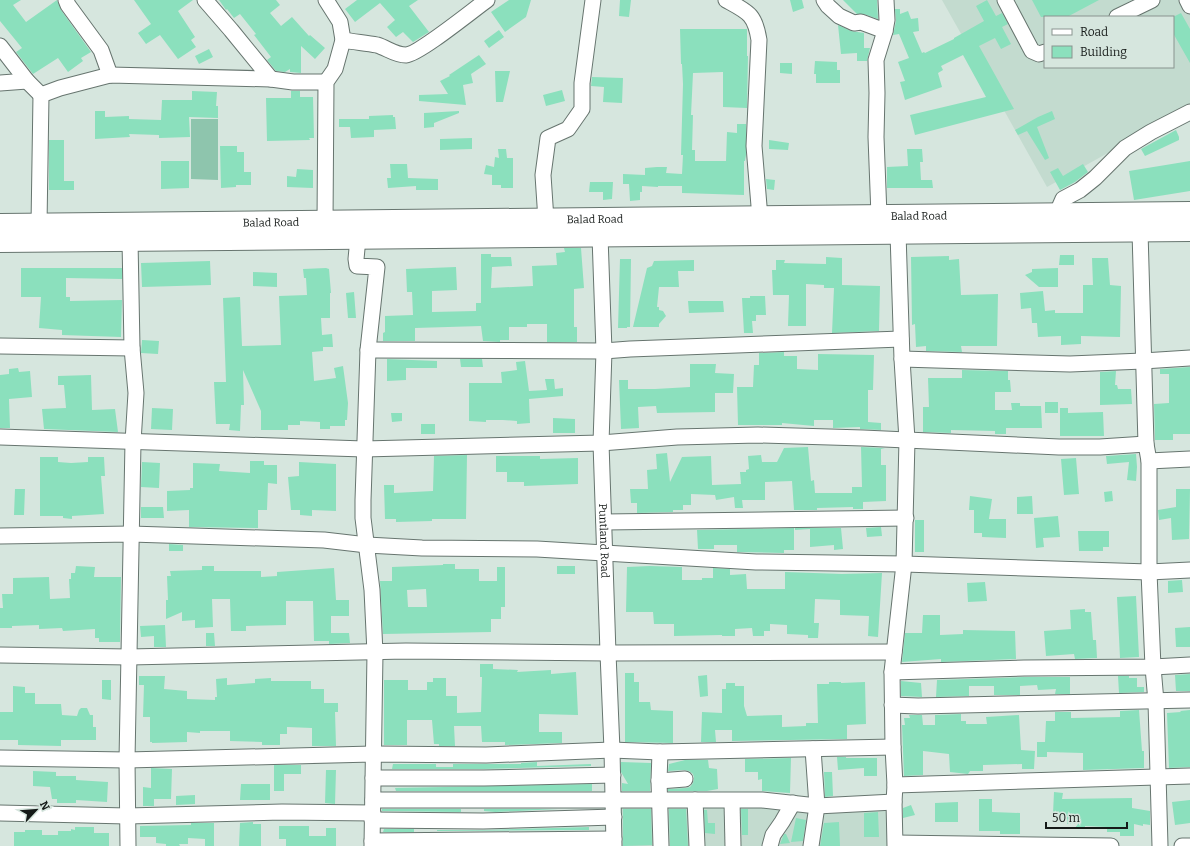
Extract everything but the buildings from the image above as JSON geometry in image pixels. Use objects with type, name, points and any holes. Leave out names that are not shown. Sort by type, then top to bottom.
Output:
[{"type":"highway","name":"Balad Road","points":[[0,225],[1190,214]]},
{"type":"highway","name":"Balad Road","points":[[0,241],[1190,230]]},
{"type":"street","points":[[66,0],[101,50],[110,75]]},
{"type":"street","points":[[205,0],[271,79]]},
{"type":"street","points":[[343,40],[377,46],[398,54],[407,55],[416,52],[487,0]]},
{"type":"street","points":[[546,220],[543,175],[548,138],[568,129],[582,110],[582,83],[593,0]]},
{"type":"street","points":[[726,0],[750,15],[757,25],[759,40],[754,146],[760,218]]},
{"type":"street","points":[[824,0],[839,16],[854,23],[862,22],[885,31]]},
{"type":"street","points":[[879,216],[876,137],[876,60],[887,20],[886,0]]},
{"type":"street","points":[[1005,0],[1032,51],[1039,54],[1044,52]]},
{"type":"street","points":[[1119,16],[1152,0]]},
{"type":"street","points":[[1187,0],[1190,6]]},
{"type":"street","points":[[325,222],[326,82],[335,69],[343,40],[340,22],[333,2]]},
{"type":"street","points":[[0,46],[27,82],[41,95],[39,225]]},
{"type":"street","points":[[41,95],[60,88],[110,75],[271,79],[293,82],[326,82]]},
{"type":"street","points":[[0,84],[27,82]]},
{"type":"street","points":[[1056,215],[1063,199],[1080,190],[1095,178],[1125,148],[1151,132],[1190,112]]},
{"type":"street","points":[[1140,231],[1146,444],[1149,461],[1150,572],[1153,667],[1156,702],[1160,846]]},
{"type":"street","points":[[898,233],[901,340],[908,440],[905,488],[906,518],[904,564],[892,672],[895,844],[1111,846]]},
{"type":"street","name":"Puntland Road","points":[[600,236],[604,351],[601,443],[614,800],[614,842]]},
{"type":"street","points":[[358,238],[356,259],[357,266],[377,266],[368,350],[362,500],[372,590],[375,652],[372,843],[614,842]]},
{"type":"street","points":[[128,846],[127,760],[133,442],[136,393],[132,348],[130,240]]},
{"type":"street","points":[[368,350],[604,351],[638,348],[901,340]]},
{"type":"street","points":[[0,346],[132,348]]},
{"type":"street","points":[[902,359],[1070,364],[1190,358]]},
{"type":"street","points":[[0,438],[364,449],[601,443],[677,437],[758,434],[1059,447],[1100,447],[1146,444]]},
{"type":"street","points":[[1149,461],[1190,459]]},
{"type":"street","points":[[604,522],[906,518]]},
{"type":"street","points":[[0,536],[131,534],[324,540],[367,545],[422,548],[537,549],[756,562],[904,564],[1150,572],[1190,570]]},
{"type":"street","points":[[0,655],[129,657],[414,651],[608,653],[894,652]]},
{"type":"street","points":[[892,672],[1024,668],[1153,667],[1190,664]]},
{"type":"street","points":[[892,705],[918,706],[1064,702],[1156,702],[1190,700]]},
{"type":"street","points":[[0,758],[127,760],[373,754],[486,755],[612,750],[660,752],[893,747]]},
{"type":"street","points":[[811,846],[817,806],[813,749]]},
{"type":"street","points":[[660,752],[661,846]]},
{"type":"street","points":[[484,843],[483,821],[486,755]]},
{"type":"street","points":[[373,778],[484,778],[613,775]]},
{"type":"street","points":[[895,785],[1190,776]]},
{"type":"street","points":[[660,781],[686,779]]},
{"type":"street","points":[[0,813],[127,816],[373,811],[484,800],[762,800],[817,806],[894,802]]},
{"type":"street","points":[[695,800],[697,846]]},
{"type":"street","points":[[732,801],[732,846]]},
{"type":"street","points":[[770,846],[773,835],[793,803]]},
{"type":"street","points":[[373,811],[483,821],[614,817]]},
{"type":"street","points":[[1182,846],[1190,846]]},
{"type":"shaded area","points":[[942,0],[1190,0],[1190,107],[1047,187]]},
{"type":"shaded area","points":[[620,805],[888,807],[888,846],[619,846]]},
{"type":"green space","points":[[191,119],[218,119],[218,180],[191,179]]}]
